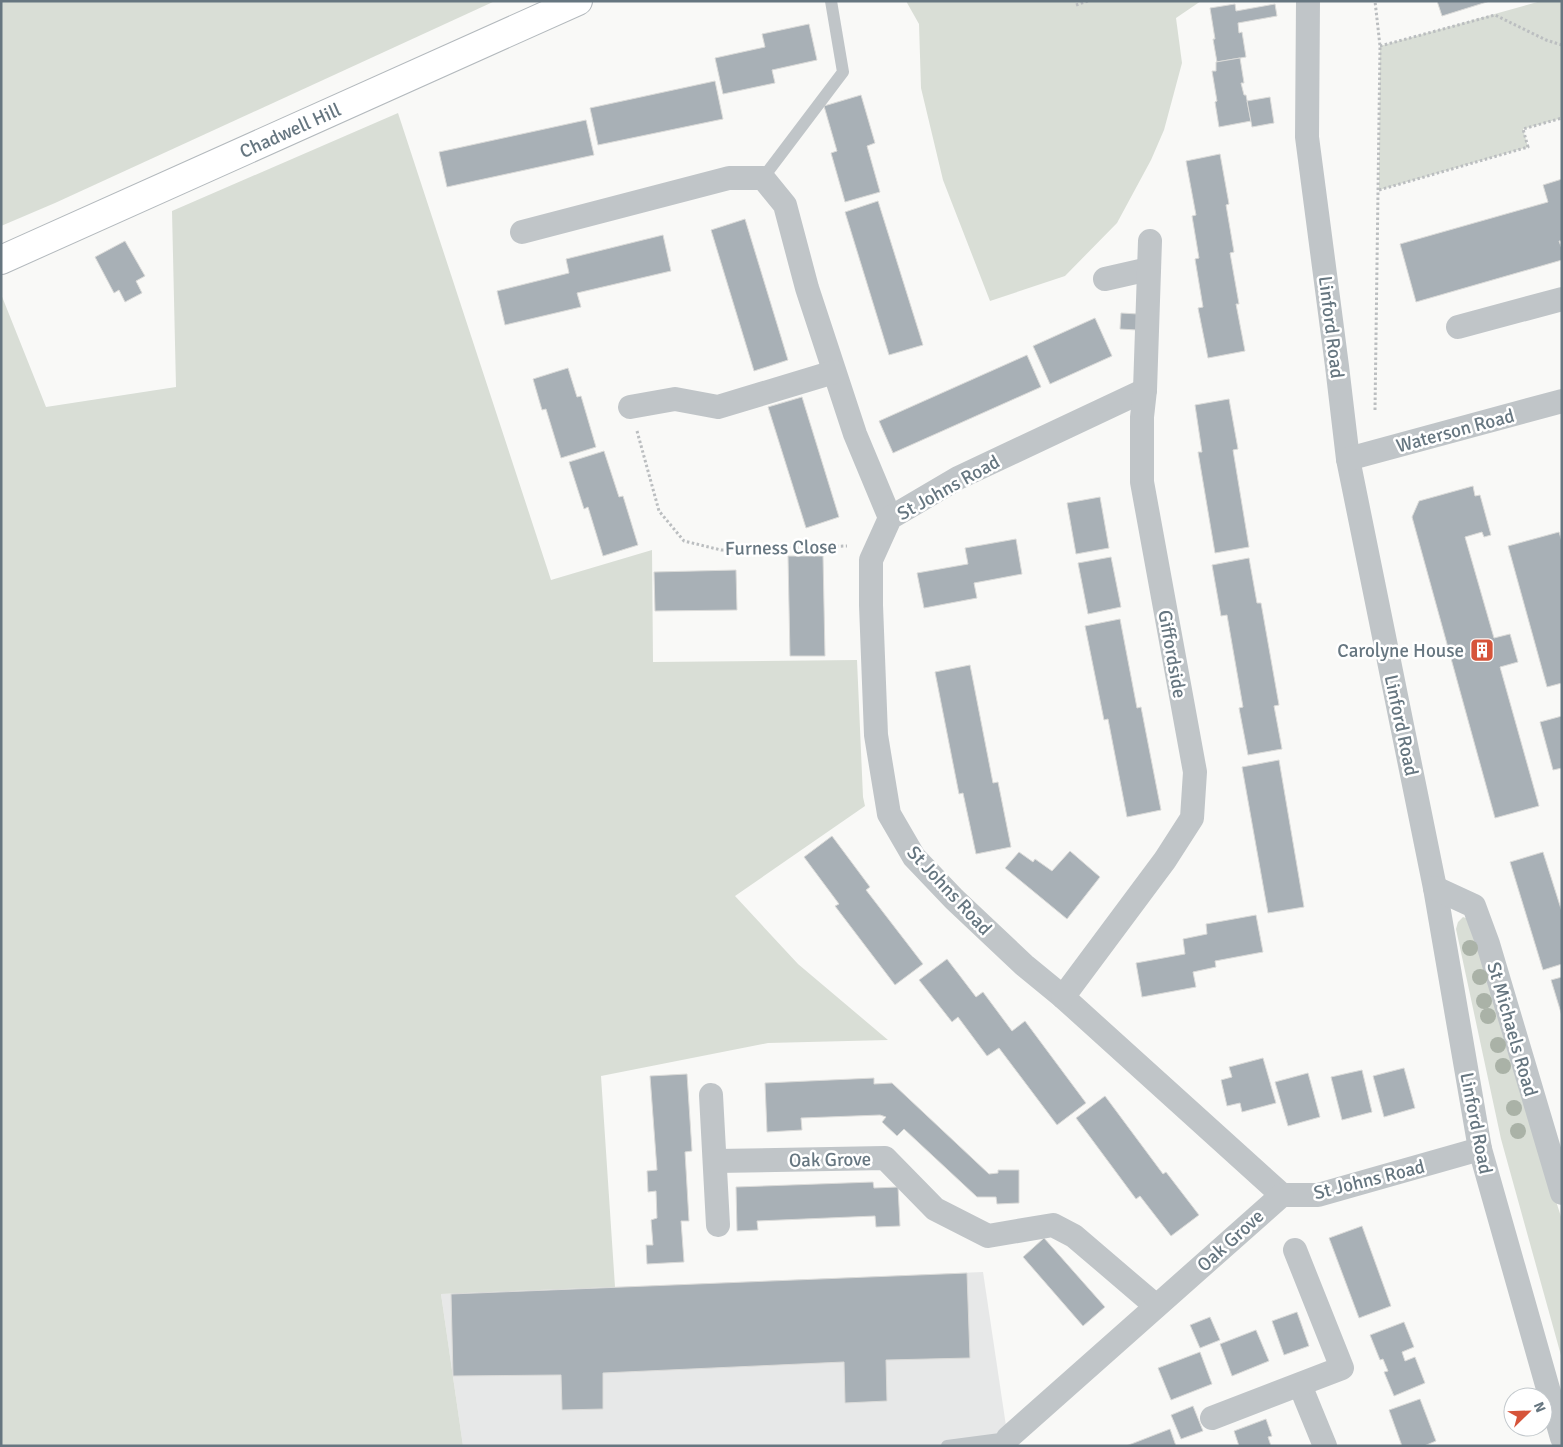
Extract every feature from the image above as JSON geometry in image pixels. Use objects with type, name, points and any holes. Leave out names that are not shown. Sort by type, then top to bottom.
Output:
[{"type":"street","name":"Chadwell Hill","points":[[1,260],[578,1]]},
{"type":"street","name":"Linford Road","points":[[1308,1],[1307,137],[1348,459],[1435,888],[1480,1149],[1562,1438]]},
{"type":"street","points":[[522,232],[729,178],[763,178],[785,205],[807,288],[834,372],[855,434],[890,518]]},
{"type":"street","name":"Giffordside","points":[[1063,997],[1165,860],[1192,818],[1194,772],[1142,482],[1142,416],[1145,390],[1150,241]]},
{"type":"street","points":[[1105,279],[1149,269]]},
{"type":"street","points":[[1458,327],[1562,299]]},
{"type":"street","points":[[630,407],[675,399],[718,407],[834,372]]},
{"type":"street","name":"St Johns Road","points":[[1145,390],[958,478],[890,518],[871,560],[876,735],[889,814],[914,857],[954,899],[1282,1195],[1318,1195],[1480,1149]]},
{"type":"street","name":"Waterson Road","points":[[1348,459],[1562,401]]},
{"type":"street","name":"St Michaels Road","points":[[1435,888],[1474,906],[1488,944],[1562,1193]]},
{"type":"street","points":[[711,1095],[718,1225]]},
{"type":"street","name":"Oak Grove","points":[[716,1161],[885,1158],[934,1209],[988,1236],[1053,1225],[1074,1236],[1156,1306]]},
{"type":"street","name":"Oak Grove","points":[[1008,1438],[1282,1195]]},
{"type":"street","points":[[1212,1418],[1342,1368],[1295,1250]]},
{"type":"street","points":[[1300,1385],[1325,1446]]},
{"type":"lane","points":[[763,178],[844,72],[831,1]]},
{"type":"lane","points":[[947,1446],[1008,1438]]},
{"type":"path","points":[[1076,5],[1088,1]]},
{"type":"path","points":[[1375,1],[1380,46],[1375,410]]},
{"type":"path","points":[[1380,46],[1496,15],[1546,40],[1562,45]]},
{"type":"path","points":[[1379,190],[1528,147],[1523,129],[1562,118]]},
{"type":"path","name":"Furness Close","points":[[630,407],[659,511],[684,541],[721,550],[878,545]]},
{"type":"shaded area","points":[[1,1],[495,1],[1,226]]},
{"type":"shaded area","points":[[906,1],[1201,1],[1176,18],[1182,63],[1164,130],[1151,160],[1117,223],[1065,276],[990,301],[943,180],[921,88],[919,24]]},
{"type":"shaded area","points":[[1541,1],[1562,1],[1562,118],[1523,129],[1528,147],[1379,190],[1380,46]]},
{"type":"shaded area","points":[[398,113],[551,580],[652,550],[653,662],[857,660],[863,797],[865,806],[735,896],[798,964],[888,1040],[768,1043],[601,1076],[615,1287],[441,1294],[463,1446],[1,1446],[1,294],[46,407],[176,387],[172,211]]},
{"type":"shaded area","points":[[1463,917],[1471,920],[1562,1220],[1562,1359],[1501,1139],[1456,929],[1458,922]]},
{"type":"shaded area","points":[[983,1272],[1009,1446],[463,1446],[441,1294]]},
{"type":"building","points":[[1437,1],[1490,1],[1442,16]]},
{"type":"building","points":[[1235,4],[1236,11],[1275,4],[1277,16],[1238,23],[1239,33],[1242,32],[1246,57],[1217,62],[1210,8]]},
{"type":"building","points":[[809,24],[817,60],[772,70],[775,83],[723,94],[715,58],[765,47],[762,34]]},
{"type":"building","points":[[1240,58],[1244,83],[1241,83],[1244,95],[1246,95],[1251,121],[1219,127],[1212,71],[1216,71],[1216,62]]},
{"type":"building","points":[[715,81],[723,119],[598,145],[590,108]]},
{"type":"building","points":[[861,95],[875,143],[867,146],[880,192],[845,202],[831,153],[837,151],[824,106]]},
{"type":"building","points":[[1270,97],[1274,123],[1252,127],[1247,101]]},
{"type":"building","points":[[586,120],[594,155],[447,187],[439,152]]},
{"type":"building","points":[[1220,154],[1229,204],[1226,205],[1234,252],[1230,253],[1239,304],[1236,304],[1245,351],[1208,358],[1198,308],[1203,307],[1195,259],[1199,258],[1192,216],[1196,215],[1186,161]]},
{"type":"building","points":[[1562,179],[1562,241],[1559,241],[1562,249],[1562,260],[1416,302],[1400,244],[1548,202],[1543,185]]},
{"type":"building","points":[[878,201],[923,345],[889,355],[845,212]]},
{"type":"building","points":[[745,219],[788,360],[754,371],[711,230]]},
{"type":"building","points":[[663,235],[671,271],[577,293],[581,307],[505,325],[497,291],[569,273],[566,259]]},
{"type":"building","points":[[125,241],[145,276],[136,281],[142,293],[125,302],[119,290],[114,293],[95,257]]},
{"type":"building","points":[[1121,313],[1138,314],[1137,330],[1120,329]]},
{"type":"building","points":[[1095,318],[1112,356],[1050,384],[1033,346]]},
{"type":"building","points":[[1027,355],[1041,387],[893,453],[879,421]]},
{"type":"building","points":[[568,368],[577,397],[581,396],[596,447],[561,458],[546,409],[542,410],[533,379]]},
{"type":"building","points":[[802,397],[839,517],[806,528],[768,407]]},
{"type":"building","points":[[1229,399],[1238,449],[1233,450],[1249,547],[1215,553],[1198,452],[1202,452],[1195,405]]},
{"type":"building","points":[[604,451],[619,497],[623,496],[638,545],[603,556],[588,507],[584,509],[569,462]]},
{"type":"building","name":"Carolyne House","points":[[1473,486],[1475,496],[1480,495],[1491,535],[1484,537],[1482,532],[1465,537],[1494,638],[1510,634],[1518,662],[1500,667],[1539,806],[1495,818],[1412,517],[1419,501]]},
{"type":"building","points":[[1100,497],[1109,548],[1076,554],[1067,503]]},
{"type":"building","points":[[1559,532],[1562,542],[1562,683],[1547,687],[1508,546]]},
{"type":"building","points":[[1016,539],[1022,574],[974,583],[977,598],[924,608],[917,573],[968,564],[965,548]]},
{"type":"building","points":[[788,556],[823,556],[825,656],[790,656]]},
{"type":"building","points":[[1111,557],[1121,607],[1088,614],[1078,563]]},
{"type":"building","points":[[1249,558],[1257,603],[1261,603],[1279,705],[1274,706],[1282,749],[1248,755],[1239,708],[1243,707],[1227,615],[1221,616],[1212,565]]},
{"type":"building","points":[[736,570],[737,610],[655,611],[654,572]]},
{"type":"building","points":[[1120,619],[1137,708],[1141,707],[1161,810],[1127,817],[1108,719],[1104,720],[1085,626]]},
{"type":"building","points":[[970,665],[993,783],[998,782],[1011,847],[976,854],[963,793],[959,794],[935,672]]},
{"type":"building","points":[[1562,716],[1562,768],[1553,770],[1540,722]]},
{"type":"building","points":[[1279,760],[1304,907],[1268,913],[1242,767]]},
{"type":"building","points":[[832,836],[870,887],[866,890],[923,964],[895,985],[835,906],[839,904],[804,857]]},
{"type":"building","points":[[1070,851],[1100,877],[1067,919],[1005,868],[1019,852],[1033,862],[1035,859],[1052,871]]},
{"type":"building","points":[[1543,852],[1562,912],[1562,964],[1543,970],[1510,862]]},
{"type":"building","points":[[1256,915],[1263,952],[1215,961],[1216,967],[1193,972],[1196,987],[1142,997],[1136,963],[1185,954],[1183,939],[1207,934],[1206,924]]},
{"type":"building","points":[[947,959],[976,997],[983,992],[1012,1031],[1025,1021],[1086,1103],[1057,1125],[999,1048],[987,1056],[958,1017],[952,1022],[919,980]]},
{"type":"building","points":[[1562,977],[1562,1016],[1551,980]]},
{"type":"building","points":[[1263,1058],[1276,1103],[1242,1112],[1240,1103],[1227,1106],[1221,1080],[1232,1077],[1229,1067]]},
{"type":"building","points":[[1404,1068],[1415,1108],[1384,1117],[1373,1076]]},
{"type":"building","points":[[1362,1070],[1372,1112],[1342,1120],[1331,1077]]},
{"type":"building","points":[[1308,1073],[1320,1117],[1288,1126],[1275,1082]]},
{"type":"building","points":[[687,1074],[692,1151],[685,1152],[689,1221],[681,1221],[684,1262],[647,1264],[646,1245],[653,1245],[651,1220],[657,1218],[656,1191],[648,1192],[647,1171],[657,1170],[650,1076]]},
{"type":"building","points":[[874,1078],[874,1084],[892,1083],[989,1174],[998,1173],[998,1170],[1019,1170],[1019,1203],[997,1204],[996,1197],[977,1197],[904,1129],[897,1136],[882,1122],[886,1117],[880,1115],[801,1118],[802,1130],[767,1132],[765,1083]]},
{"type":"building","points":[[1105,1096],[1163,1174],[1166,1172],[1199,1215],[1171,1236],[1140,1196],[1136,1199],[1076,1118]]},
{"type":"building","points":[[873,1182],[874,1188],[898,1187],[900,1226],[876,1227],[875,1216],[757,1221],[758,1230],[737,1231],[736,1187]]},
{"type":"building","points":[[1362,1226],[1391,1306],[1359,1318],[1329,1238]]},
{"type":"building","points":[[1044,1238],[1105,1307],[1083,1326],[1023,1257]]},
{"type":"building","points":[[967,1273],[970,1358],[886,1360],[887,1401],[845,1403],[844,1362],[603,1373],[603,1409],[562,1410],[561,1375],[453,1376],[451,1294]]},
{"type":"building","points":[[1297,1312],[1309,1346],[1284,1355],[1272,1321]]},
{"type":"building","points":[[1210,1317],[1220,1340],[1200,1348],[1190,1325]]},
{"type":"building","points":[[1404,1322],[1414,1347],[1402,1352],[1405,1361],[1415,1357],[1425,1383],[1394,1396],[1384,1372],[1388,1371],[1383,1359],[1380,1360],[1370,1335]]},
{"type":"building","points":[[1256,1330],[1269,1361],[1232,1376],[1220,1344]]},
{"type":"building","points":[[1200,1352],[1212,1384],[1171,1400],[1158,1368]]},
{"type":"building","points":[[1420,1399],[1436,1441],[1424,1446],[1402,1446],[1389,1410]]},
{"type":"building","points":[[1193,1406],[1203,1431],[1181,1439],[1171,1415]]},
{"type":"building","points":[[1266,1419],[1272,1436],[1268,1437],[1271,1446],[1239,1446],[1234,1431]]},
{"type":"building","points":[[1170,1429],[1176,1446],[1126,1446]]},
{"type":"place","name":"Carolyne House","points":[[1482,650]]}]
